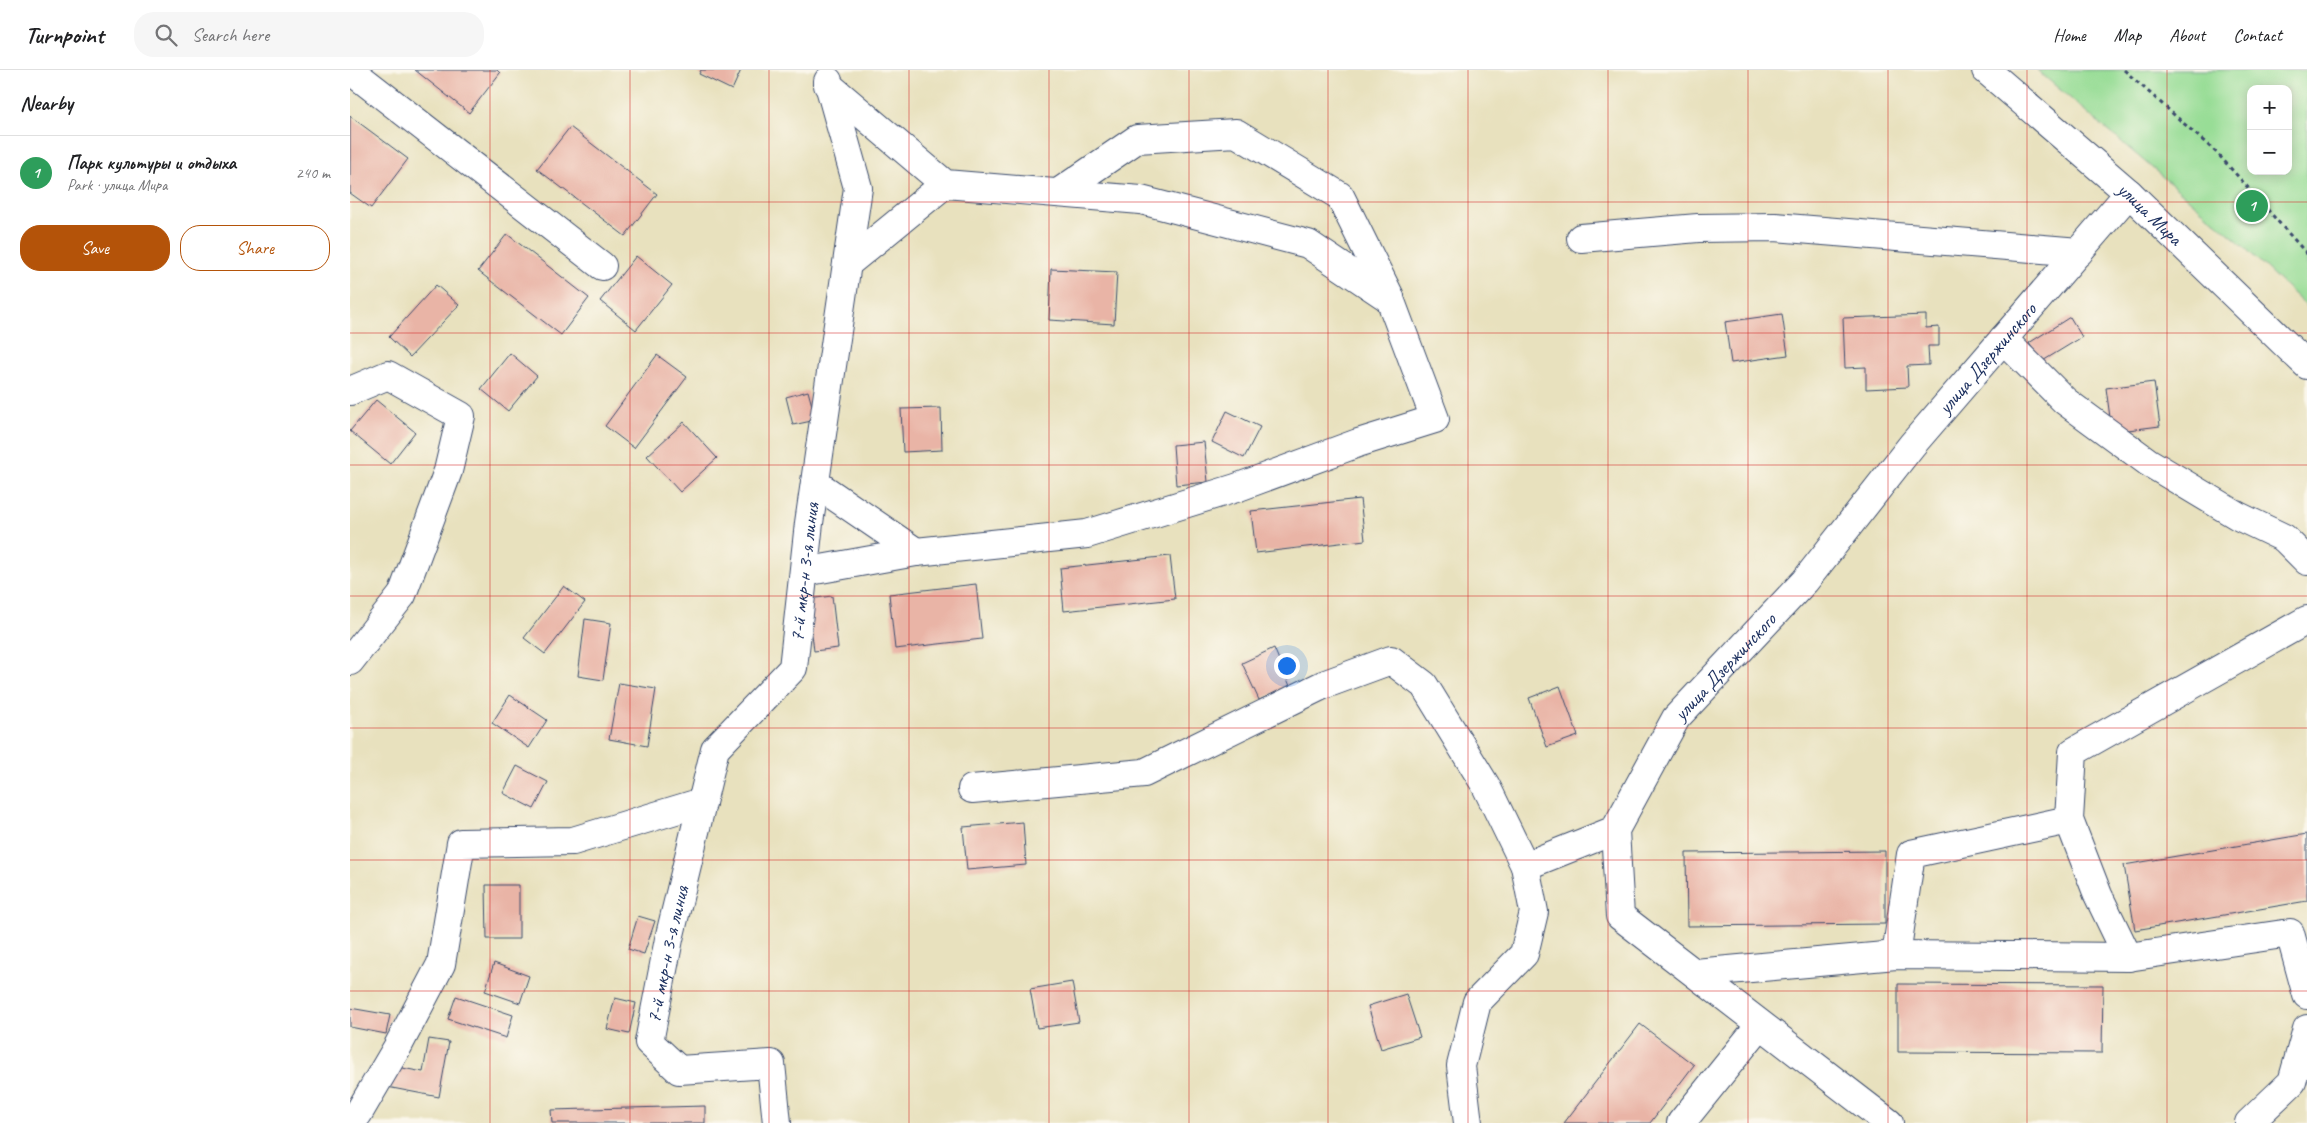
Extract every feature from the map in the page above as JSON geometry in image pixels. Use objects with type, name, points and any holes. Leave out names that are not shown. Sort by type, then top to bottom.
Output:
[{"type":"street","points":[[350,70],[602,266]]},
{"type":"street","name":"улица Мира","points":[[1986,70],[2129,193],[2307,365]]},
{"type":"street","points":[[828,77],[945,184],[1141,200],[1308,244],[1390,299]]},
{"type":"street","name":"7-й мкр-н 3-я линия","points":[[777,1123],[771,1064],[679,1070],[649,1042],[669,939],[715,749],[793,668],[815,483],[858,188],[828,77]]},
{"type":"street","points":[[804,572],[916,552],[1087,534],[1236,488],[1358,444],[1435,419],[1390,299],[1340,196],[1236,133],[1137,139],[1058,193]]},
{"type":"street","points":[[847,264],[945,184]]},
{"type":"street","name":"улица Дзержинского","points":[[1615,830],[1676,718],[1805,581],[1912,445],[2129,193]]},
{"type":"street","points":[[1580,238],[1698,228],[1775,227],[2079,252]]},
{"type":"street","points":[[2004,338],[2065,401],[2148,462],[2238,516],[2284,538],[2307,562]]},
{"type":"street","points":[[350,390],[388,375],[461,416],[448,471],[402,595],[350,661]]},
{"type":"street","points":[[815,483],[916,552]]},
{"type":"street","points":[[2128,957],[2098,895],[2069,820],[2073,752],[2307,620]]},
{"type":"street","points":[[972,789],[1144,772],[1323,686],[1391,660],[1424,685],[1486,786],[1525,866],[1534,912],[1524,954],[1477,1002],[1461,1066],[1468,1123]]},
{"type":"street","points":[[350,1122],[358,1114],[398,1046],[441,964],[461,843],[573,841],[702,802]]},
{"type":"street","points":[[1896,955],[1911,854],[2069,820]]},
{"type":"street","points":[[1525,866],[1615,830],[1620,916],[1889,1123]]},
{"type":"street","points":[[1695,973],[1896,955],[2128,957],[2290,932],[2307,995]]},
{"type":"street","points":[[1681,1123],[1760,1025]]},
{"type":"street","points":[[2249,1123],[2292,1082],[2307,1029]]},
{"type":"path","points":[[2124,70],[2218,154],[2307,254]]},
{"type":"green space","points":[[2037,70],[2307,70],[2307,307],[2238,241]]},
{"type":"building","points":[[415,70],[497,70],[500,73],[469,113]]},
{"type":"building","points":[[701,70],[741,70],[732,90],[699,74]]},
{"type":"building","points":[[350,116],[408,159],[371,208],[350,193]]},
{"type":"building","points":[[570,127],[657,194],[625,236],[537,169]]},
{"type":"building","points":[[507,234],[589,298],[561,335],[478,271]]},
{"type":"building","points":[[636,256],[672,285],[636,330],[600,301]]},
{"type":"building","points":[[1051,269],[1117,272],[1114,324],[1049,320]]},
{"type":"building","points":[[436,285],[459,305],[410,357],[389,337]]},
{"type":"building","points":[[1782,314],[1788,355],[1731,363],[1725,322]]},
{"type":"building","points":[[1926,315],[1926,328],[1939,327],[1939,346],[1928,346],[1929,365],[1907,366],[1908,387],[1866,389],[1866,367],[1845,368],[1843,318]]},
{"type":"building","points":[[2070,317],[2082,337],[2041,362],[2029,343]]},
{"type":"building","points":[[510,353],[537,376],[508,411],[481,389]]},
{"type":"building","points":[[657,355],[687,377],[634,448],[605,426]]},
{"type":"building","points":[[2154,382],[2160,426],[2112,432],[2106,388]]},
{"type":"building","points":[[808,391],[816,420],[793,425],[786,397]]},
{"type":"building","points":[[376,400],[415,432],[390,464],[350,431]]},
{"type":"building","points":[[941,408],[942,450],[903,452],[901,409]]},
{"type":"building","points":[[1227,411],[1260,427],[1244,458],[1212,442]]},
{"type":"building","points":[[684,422],[717,458],[680,492],[647,456]]},
{"type":"building","points":[[1204,442],[1208,482],[1176,485],[1173,445]]},
{"type":"building","points":[[1360,499],[1365,540],[1256,553],[1251,511]]},
{"type":"building","points":[[1170,556],[1175,599],[1064,611],[1060,568]]},
{"type":"building","points":[[976,584],[982,639],[895,649],[889,594]]},
{"type":"building","points":[[564,586],[585,602],[545,654],[524,638]]},
{"type":"building","points":[[832,596],[838,648],[814,651],[808,599]]},
{"type":"building","points":[[585,619],[611,623],[603,680],[578,676]]},
{"type":"building","points":[[1274,648],[1290,686],[1259,700],[1242,663]]},
{"type":"building","points":[[619,683],[656,689],[647,746],[609,739]]},
{"type":"building","points":[[1560,686],[1578,736],[1547,747],[1529,698]]},
{"type":"building","points":[[510,695],[547,720],[529,748],[492,723]]},
{"type":"building","points":[[517,766],[548,782],[534,809],[503,793]]},
{"type":"building","points":[[1023,822],[1026,865],[967,870],[963,827]]},
{"type":"building","points":[[2307,834],[2307,901],[2135,930],[2124,865]]},
{"type":"building","points":[[1885,851],[1885,924],[1687,926],[1686,853]]},
{"type":"building","points":[[486,885],[519,885],[519,939],[487,939]]},
{"type":"building","points":[[638,916],[655,921],[644,954],[628,949]]},
{"type":"building","points":[[494,963],[529,976],[520,1003],[485,991]]},
{"type":"building","points":[[1072,982],[1079,1022],[1037,1028],[1030,989]]},
{"type":"building","points":[[1898,984],[2103,985],[2102,1053],[1898,1052]]},
{"type":"building","points":[[1406,994],[1420,1037],[1381,1049],[1368,1006]]},
{"type":"building","points":[[456,996],[513,1015],[506,1038],[448,1019]]},
{"type":"building","points":[[615,998],[636,1003],[629,1034],[607,1029]]},
{"type":"building","points":[[350,1008],[390,1015],[386,1034],[350,1027]]},
{"type":"building","points":[[1640,1024],[1694,1065],[1650,1123],[1564,1123]]},
{"type":"building","points":[[429,1039],[449,1042],[439,1097],[387,1087],[392,1066],[423,1072]]},
{"type":"building","points":[[705,1106],[705,1123],[552,1123],[551,1110]]},
{"type":"place","name":"Парк культуры и отдыха","points":[[2252,206]]}]
